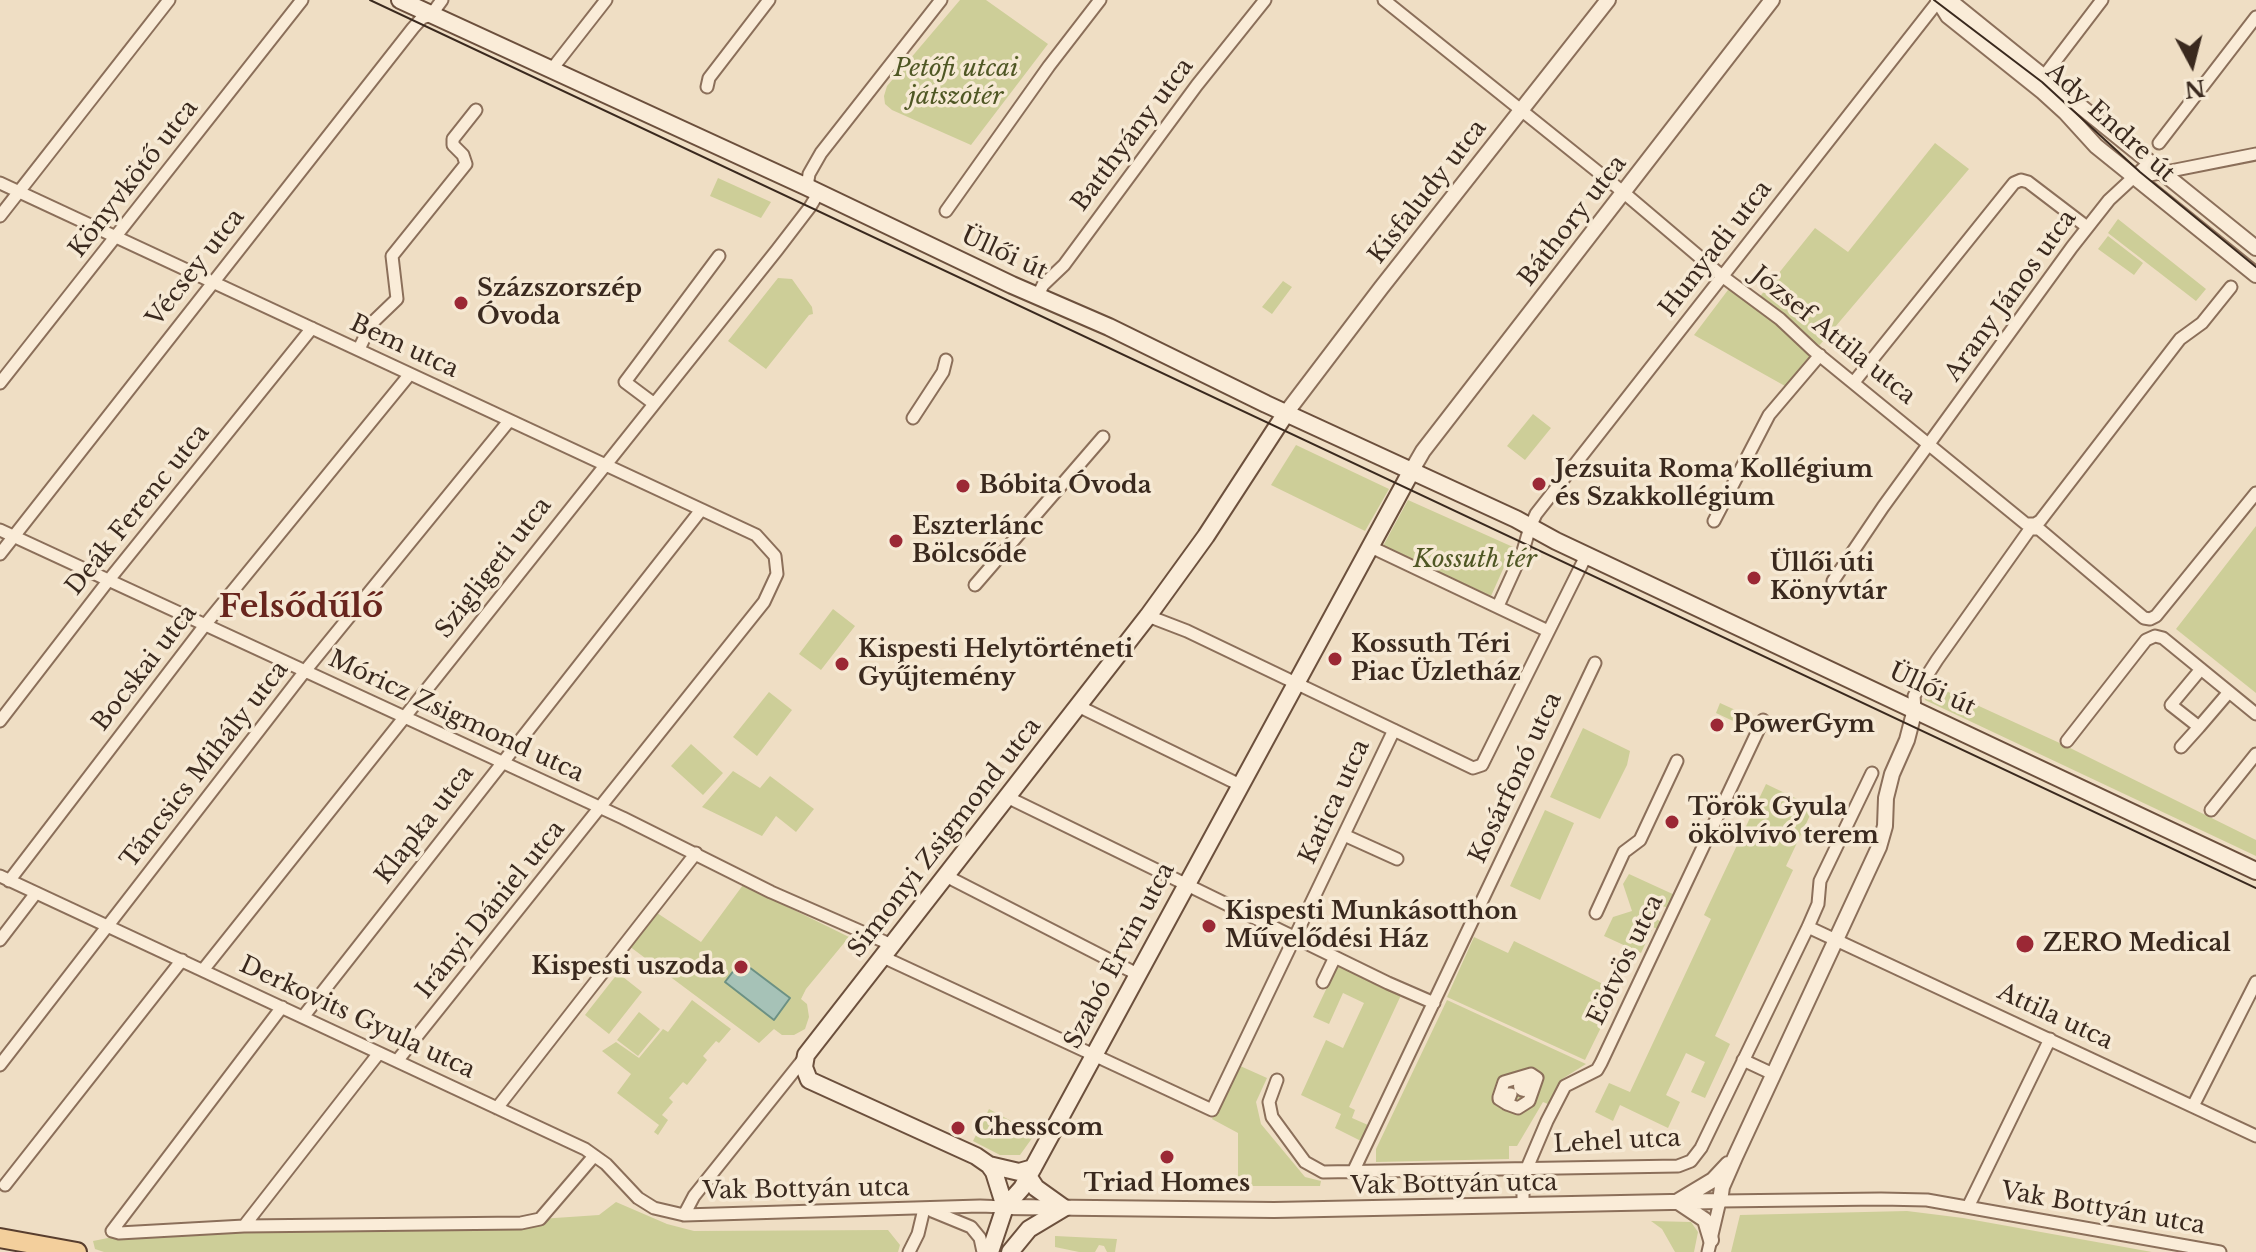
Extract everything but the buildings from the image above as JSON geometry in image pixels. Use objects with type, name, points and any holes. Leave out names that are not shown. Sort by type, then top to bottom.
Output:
[{"type":"main road","name":"Üllői út","points":[[400,0],[813,189],[1037,297],[1109,327],[1586,556],[2256,871]]},
{"type":"main road","name":"Simonyi Zsigmond utca","points":[[806,1055],[1148,616],[1206,536],[1286,413]]},
{"type":"main road","points":[[1296,683],[1412,470]]},
{"type":"main road","name":"Szabó Ervin utca","points":[[990,1252],[1005,1207],[1030,1172],[1296,683]]},
{"type":"main road","points":[[806,1055],[804,1067],[809,1080],[976,1156],[989,1165],[1005,1207]]},
{"type":"main road","points":[[989,1165],[1030,1172],[1036,1188],[1064,1208],[1029,1229],[1010,1252]]},
{"type":"main road","points":[[7,1239],[77,1252]]},
{"type":"street","points":[[0,216],[169,0]]},
{"type":"street","name":"Könyvkötő utca","points":[[0,383],[302,0]]},
{"type":"street","name":"Vécsey utca","points":[[0,554],[417,22],[431,15],[442,0]]},
{"type":"street","points":[[552,69],[606,0]]},
{"type":"street","points":[[707,87],[709,78],[769,0]]},
{"type":"street","name":"Szigligeti utca","points":[[203,970],[802,218],[813,189],[809,174],[821,153],[941,0]]},
{"type":"street","points":[[946,211],[1100,0]]},
{"type":"street","name":"Batthyány utca","points":[[1037,297],[1043,285],[1064,265],[1197,85],[1265,0]]},
{"type":"street","name":"József Attila utca","points":[[1384,0],[1523,110],[1722,276],[1780,319],[2030,527],[2039,529],[2144,618],[2156,616],[2256,493]]},
{"type":"street","name":"Kisfaludy utca","points":[[1286,413],[1292,401],[1608,0]]},
{"type":"street","name":"Báthory utca","points":[[1412,470],[1423,451],[1772,0]]},
{"type":"street","name":"Ady Endre út","points":[[1939,0],[1955,5],[2150,162],[2170,173],[2256,248]]},
{"type":"street","name":"Ady Endre út","points":[[1939,0],[1948,16],[2043,92],[2096,146],[2256,275]]},
{"type":"street","name":"Hunyadi utca","points":[[1530,527],[1536,514],[1939,0]]},
{"type":"street","points":[[2043,92],[2044,76],[2102,0]]},
{"type":"street","points":[[2159,143],[2256,17]]},
{"type":"street","points":[[359,349],[371,324],[397,299],[392,256],[466,164],[463,155],[453,145],[453,139],[476,110]]},
{"type":"street","points":[[2134,178],[2256,154]]},
{"type":"street","name":"Arany János utca","points":[[1833,581],[1883,507],[2087,227],[2109,200],[2150,162]]},
{"type":"street","points":[[2165,202],[2170,173]]},
{"type":"street","points":[[1854,382],[2014,183],[2021,180],[2028,182],[2087,227]]},
{"type":"street","name":"Bem utca","points":[[0,183],[762,539],[772,550],[777,563]]},
{"type":"street","points":[[653,403],[625,382],[719,256]]},
{"type":"street","points":[[1709,1246],[1722,1187],[1879,847],[1885,826],[1886,798],[1892,774],[1907,740],[1915,709],[1914,696],[2030,527],[2040,521],[2180,339],[2202,323],[2231,287]]},
{"type":"street","name":"Deák Ferenc utca","points":[[0,721],[108,581],[312,328]]},
{"type":"street","points":[[1714,521],[1769,415],[1820,355]]},
{"type":"street","points":[[913,418],[943,372],[946,360]]},
{"type":"street","name":"Bocskai utca","points":[[5,878],[205,625],[410,374]]},
{"type":"street","name":"Táncsics Mihály utca","points":[[0,1065],[305,671],[509,421]]},
{"type":"street","points":[[975,585],[1103,437]]},
{"type":"street","name":"Klapka utca","points":[[303,1017],[701,510]]},
{"type":"street","points":[[1498,606],[1523,551],[1530,527]]},
{"type":"street","name":"Móricz Zsigmond utca","points":[[0,530],[623,818],[1094,1055],[1212,1110]]},
{"type":"street","points":[[1371,547],[1548,631]]},
{"type":"street","points":[[1148,616],[1187,631],[1473,768],[1482,765],[1586,556]]},
{"type":"street","name":"Irányi Dániel utca","points":[[397,1061],[620,786],[764,602],[777,574],[777,563]]},
{"type":"street","points":[[2067,741],[2146,640],[2155,636],[2163,638],[2256,714]]},
{"type":"street","name":"Kosárfonó utca","points":[[1353,1172],[1595,663]]},
{"type":"street","points":[[2199,727],[2171,705],[2201,669]]},
{"type":"street","points":[[2181,747],[2229,692]]},
{"type":"street","points":[[1078,706],[1240,785]]},
{"type":"street","name":"Eötvös utca","points":[[1523,1206],[1523,1183],[1527,1168],[1565,1086],[1597,1070],[1601,1063],[1763,720]]},
{"type":"street","name":"Katica utca","points":[[1212,1110],[1394,730]]},
{"type":"street","points":[[2211,810],[2256,754]]},
{"type":"street","name":"Eötvös utca","points":[[1596,913],[1624,852],[1640,840],[1677,761]]},
{"type":"street","name":"Lehel utca","points":[[1527,1168],[1678,1166],[1691,1161],[1701,1148],[1808,927],[1818,904],[1820,881],[1872,773]]},
{"type":"street","points":[[620,786],[617,802],[623,818]]},
{"type":"street","points":[[1007,797],[1434,1003]]},
{"type":"street","points":[[1344,835],[1397,859]]},
{"type":"street","points":[[497,1108],[696,853]]},
{"type":"street","points":[[946,876],[1137,974]]},
{"type":"street","name":"Derkovits Gyula utca","points":[[5,878],[594,1156],[606,1164],[638,1198],[654,1208],[684,1215]]},
{"type":"street","points":[[0,940],[36,893]]},
{"type":"street","points":[[1808,927],[1836,938]]},
{"type":"street","name":"Attila utca","points":[[1836,938],[2256,1136]]},
{"type":"street","points":[[1323,982],[1335,957]]},
{"type":"street","points":[[5,1185],[182,960]]},
{"type":"street","points":[[2193,1106],[2256,982]]},
{"type":"street","points":[[282,1007],[112,1231],[244,1226],[521,1223],[540,1219],[594,1156]]},
{"type":"street","points":[[1968,1207],[2050,1039]]},
{"type":"street","points":[[244,1226],[379,1053]]},
{"type":"street","name":"Simonyi Zsigmond utca","points":[[684,1215],[694,1196],[806,1055]]},
{"type":"street","points":[[1743,1060],[1773,1074]]},
{"type":"street","name":"Vak Bottyán utca","points":[[1277,1080],[1269,1102],[1272,1117],[1305,1162],[1323,1172],[1527,1168]]},
{"type":"street","points":[[1709,1246],[1708,1224],[1702,1215],[1678,1202],[1713,1180],[1736,1155]]},
{"type":"street","name":"Vak Bottyán utca","points":[[684,1215],[1005,1207],[1274,1210],[1912,1199],[2220,1252]]},
{"type":"street","points":[[909,1252],[918,1234],[924,1209],[971,1227],[980,1238],[983,1252]]},
{"type":"green space","name":"Petőfi utcai játszótér","points":[[960,0],[986,0],[1048,44],[971,145],[892,110],[885,104],[884,96],[887,86]]},
{"type":"green space","points":[[1935,143],[1969,169],[1785,386],[1694,335],[1731,286],[1754,304],[1815,228],[1848,252]]},
{"type":"green space","points":[[718,178],[771,202],[761,218],[710,196]]},
{"type":"green space","points":[[2118,219],[2206,289],[2196,301],[2108,233]]},
{"type":"green space","points":[[2108,236],[2143,263],[2134,275],[2098,249]]},
{"type":"green space","points":[[778,278],[792,279],[812,307],[813,314],[766,369],[728,341]]},
{"type":"green space","points":[[1283,281],[1292,287],[1272,314],[1262,307]]},
{"type":"green space","points":[[1533,414],[1551,428],[1525,460],[1507,446]]},
{"type":"green space","points":[[1296,445],[1389,489],[1365,531],[1271,485]]},
{"type":"green space","name":"Kossuth tér","points":[[1408,500],[1513,547],[1491,596],[1383,546]]},
{"type":"green space","points":[[2256,526],[2256,693],[2176,629]]},
{"type":"green space","points":[[833,609],[855,626],[821,670],[799,654]]},
{"type":"green space","points":[[1933,685],[2064,745],[2256,840],[2256,856],[1925,700],[1924,695]]},
{"type":"green space","points":[[769,692],[792,710],[757,756],[733,737]]},
{"type":"green space","points":[[1720,703],[1753,718],[1748,728],[1716,713]]},
{"type":"green space","points":[[1583,728],[1630,751],[1627,765],[1600,819],[1550,797]]},
{"type":"green space","points":[[691,744],[723,773],[703,795],[671,766]]},
{"type":"green space","points":[[733,771],[760,788],[770,776],[814,809],[796,832],[776,816],[762,836],[702,807]]},
{"type":"green space","points":[[1766,784],[1814,807],[1786,866],[1793,870],[1715,1036],[1730,1044],[1705,1098],[1691,1092],[1705,1062],[1686,1053],[1666,1095],[1680,1102],[1668,1128],[1620,1105],[1613,1121],[1595,1112],[1609,1083],[1630,1092],[1711,919],[1704,915]]},
{"type":"green space","points":[[1545,810],[1574,823],[1540,900],[1510,886]]},
{"type":"green space","points":[[1629,874],[1677,896],[1669,908],[1662,906],[1656,919],[1664,923],[1659,930],[1653,927],[1641,953],[1604,936],[1613,917],[1632,911],[1623,884]]},
{"type":"green space","name":"Kispesti uszoda","points":[[743,885],[849,937],[801,999],[807,1004],[809,1017],[805,1029],[794,1035],[782,1035],[774,1029],[759,1043],[629,946],[654,911],[701,942]]},
{"type":"green space","points":[[1474,937],[1508,953],[1514,941],[1603,984],[1597,996],[1613,1003],[1585,1060],[1447,997]]},
{"type":"green space","points":[[1338,964],[1402,993],[1349,1107],[1355,1110],[1352,1118],[1368,1125],[1361,1141],[1335,1128],[1341,1114],[1301,1095],[1326,1040],[1343,1048],[1364,1003],[1343,993],[1329,1024],[1313,1017]]},
{"type":"green space","points":[[618,973],[642,992],[609,1034],[585,1015]]},
{"type":"green space","points":[[692,1000],[731,1029],[703,1056],[707,1060],[687,1085],[683,1082],[669,1098],[673,1102],[662,1115],[668,1120],[658,1135],[654,1132],[659,1125],[617,1093],[631,1074],[602,1051],[616,1042],[639,1058],[663,1029],[668,1032]]},
{"type":"green space","points":[[1447,1000],[1586,1064],[1562,1079],[1548,1104],[1543,1102],[1517,1146],[1509,1146],[1509,1159],[1376,1162],[1376,1149]]},
{"type":"green space","points":[[639,1012],[660,1029],[638,1056],[617,1040]]},
{"type":"green space","points":[[1238,1065],[1267,1078],[1256,1102],[1261,1124],[1305,1177],[1321,1181],[1320,1186],[1238,1186],[1238,1133],[1212,1119]]},
{"type":"green space","points":[[989,1109],[1035,1134],[1020,1155],[1000,1155],[973,1141]]},
{"type":"green space","points":[[616,1202],[667,1224],[694,1231],[888,1230],[900,1245],[898,1252],[104,1252],[95,1249],[93,1241],[143,1231],[599,1215]]},
{"type":"green space","points":[[1907,1211],[2152,1252],[1731,1252],[1740,1215]]},
{"type":"green space","points":[[1651,1221],[1691,1222],[1698,1232],[1694,1252],[1675,1252],[1662,1229]]},
{"type":"green space","points":[[1055,1236],[1117,1239],[1115,1252],[1107,1252],[1104,1246],[1099,1245],[1095,1252],[1055,1247]]},
{"type":"shaded area","points":[[741,961],[790,998],[774,1020],[725,982]]},
{"type":"tram line","points":[[370,0],[2256,888]]},
{"type":"tram line","points":[[1934,0],[2042,82],[2140,172],[2256,267]]},
{"type":"place","name":"Százszorszép Óvoda","points":[[461,303]]},
{"type":"place","name":"Jezsuita Roma Kollégium és Szakkollégium","points":[[1539,484]]},
{"type":"place","name":"Bóbita Óvoda","points":[[963,486]]},
{"type":"place","name":"Eszterlánc Bölcsőde","points":[[896,541]]},
{"type":"place","name":"Üllői úti Könyvtár","points":[[1754,578]]},
{"type":"place","name":"Kossuth Téri Piac Üzletház","points":[[1335,659]]},
{"type":"place","name":"Kispesti Helytörténeti Gyűjtemény","points":[[842,664]]},
{"type":"place","name":"PowerGym","points":[[1717,725]]},
{"type":"place","name":"Török Gyula ökölvívó terem","points":[[1672,822]]},
{"type":"place","name":"Kispesti Munkásotthon Művelődési Ház","points":[[1209,926]]},
{"type":"place","name":"ZERO Medical","points":[[2025,944]]},
{"type":"place","name":"Kispesti uszoda","points":[[741,967]]},
{"type":"place","name":"Chesscom","points":[[958,1128]]},
{"type":"place","name":"Triad Homes","points":[[1167,1157]]},
{"type":"district","name":"Felsődűlő","points":[[301,608]]}]
